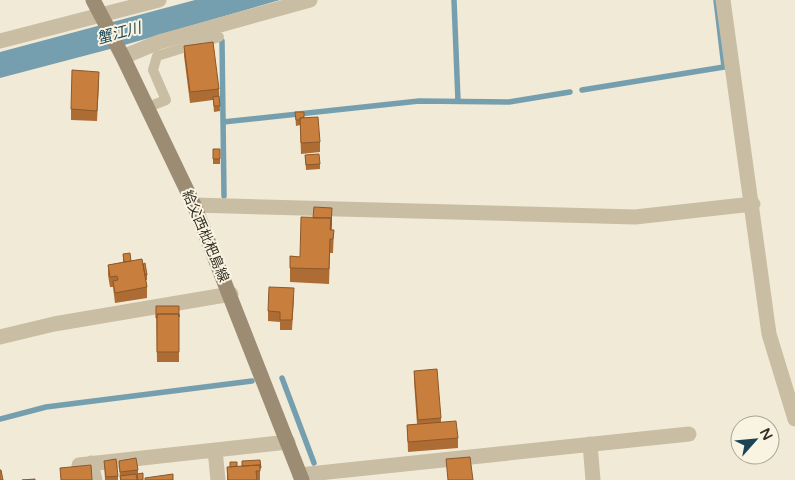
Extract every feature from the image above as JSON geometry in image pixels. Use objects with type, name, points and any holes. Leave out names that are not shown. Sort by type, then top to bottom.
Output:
[{"type":"main road","name":"給父西枇杷島線","points":[[97,7],[148,107],[194,205],[231,294],[301,477]]},
{"type":"street","points":[[0,41],[97,7],[159,0]]},
{"type":"street","points":[[123,56],[159,42],[310,0]]},
{"type":"street","points":[[723,0],[769,334],[794,414]]},
{"type":"street","points":[[194,205],[635,217],[752,204]]},
{"type":"street","points":[[0,337],[54,324],[231,294]]},
{"type":"street","points":[[301,477],[689,434]]},
{"type":"street","points":[[95,480],[85,464],[288,442]]},
{"type":"street","points":[[590,444],[594,480]]},
{"type":"street","points":[[215,450],[218,480]]},
{"type":"lane","points":[[148,107],[166,100],[153,70],[157,56],[219,37]]},
{"type":"water","name":"蟹江川","points":[[195,0],[280,0],[114,48],[0,78],[0,52]]},
{"type":"building","points":[[213,42],[219,89],[190,92],[184,46]]},
{"type":"building","points":[[72,70],[99,72],[97,111],[71,109]]},
{"type":"building","points":[[219,96],[220,106],[214,106],[213,97]]},
{"type":"building","points":[[295,112],[304,112],[304,117],[296,120]]},
{"type":"building","points":[[318,117],[320,142],[301,143],[300,118]]},
{"type":"building","points":[[213,149],[220,149],[220,159],[213,159]]},
{"type":"building","points":[[319,154],[320,164],[306,165],[305,155]]},
{"type":"building","points":[[314,207],[332,208],[331,226],[331,218],[313,218]]},
{"type":"building","points":[[301,217],[331,218],[330,230],[334,230],[333,239],[330,239],[329,269],[290,268],[290,256],[300,257]]},
{"type":"building","points":[[130,253],[131,261],[124,262],[123,254]]},
{"type":"building","points":[[142,259],[147,287],[115,293],[113,281],[118,280],[117,276],[110,277],[108,265]]},
{"type":"building","points":[[145,263],[147,275],[145,275],[143,264]]},
{"type":"building","points":[[269,287],[294,288],[292,320],[280,320],[280,312],[268,311]]},
{"type":"building","points":[[156,306],[179,306],[179,314],[157,314],[156,318]]},
{"type":"building","points":[[157,314],[179,314],[179,352],[157,352]]},
{"type":"building","points":[[437,369],[441,418],[418,420],[414,371]]},
{"type":"building","points":[[456,421],[458,438],[408,442],[407,425]]},
{"type":"building","points":[[470,457],[473,480],[448,480],[446,459]]},
{"type":"building","points":[[136,458],[138,470],[120,472],[119,461]]},
{"type":"building","points":[[116,459],[118,476],[106,477],[104,461]]},
{"type":"building","points":[[260,460],[261,468],[260,465],[242,466],[242,461]]},
{"type":"building","points":[[230,462],[237,462],[237,466],[230,467]]},
{"type":"building","points":[[91,465],[92,480],[61,480],[60,468]]},
{"type":"building","points":[[260,465],[260,471],[256,471],[257,480],[228,480],[227,467]]},
{"type":"building","points":[[1,470],[3,480],[0,480]]},
{"type":"building","points":[[143,473],[143,480],[138,480],[137,474]]},
{"type":"building","points":[[136,474],[137,480],[121,480],[120,476]]},
{"type":"building","points":[[173,474],[173,480],[145,480],[145,478]]},
{"type":"waterway","points":[[454,0],[458,101]]},
{"type":"waterway","points":[[582,90],[724,67],[716,0]]},
{"type":"waterway","points":[[222,41],[224,196]]},
{"type":"waterway","points":[[223,122],[419,101],[509,102],[570,92]]},
{"type":"waterway","points":[[282,378],[314,463]]},
{"type":"waterway","points":[[0,419],[46,407],[252,381]]}]
